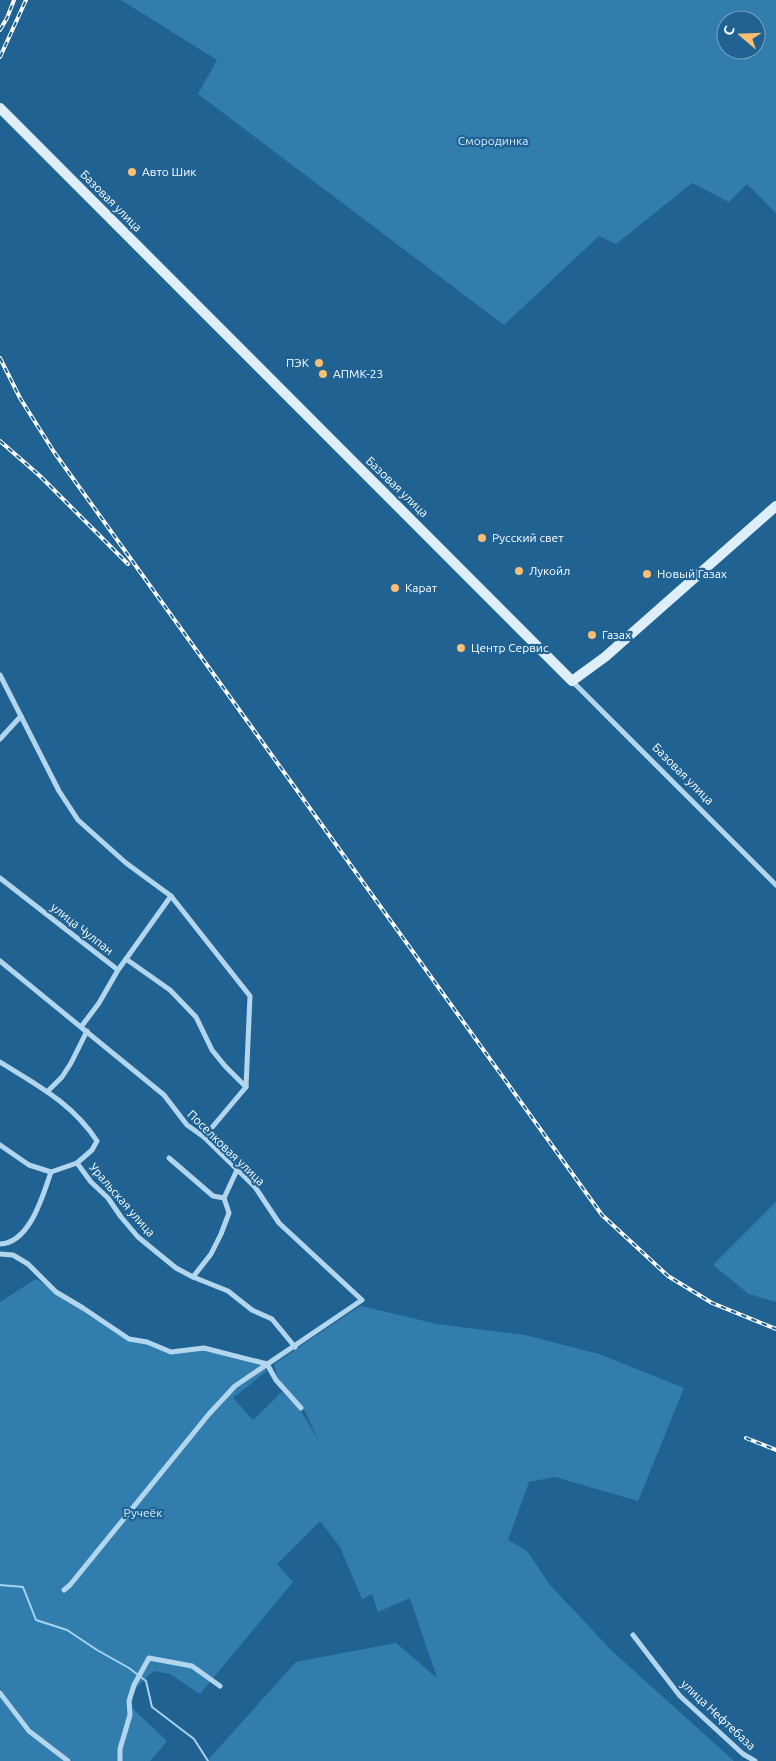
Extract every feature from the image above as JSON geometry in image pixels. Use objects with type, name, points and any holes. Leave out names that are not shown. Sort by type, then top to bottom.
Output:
[{"type":"main road","name":"Базовая улица","points":[[0,108],[572,681]]},
{"type":"main road","points":[[572,681],[605,657],[776,506]]},
{"type":"street","points":[[0,675],[59,791],[78,820],[126,863],[171,896],[250,996],[246,1087],[204,1137]]},
{"type":"street","name":"Базовая улица","points":[[572,681],[776,885]]},
{"type":"street","points":[[0,739],[21,716]]},
{"type":"street","name":"улица Чулпан","points":[[0,878],[118,970],[126,958],[170,990],[196,1017],[212,1050],[246,1087]]},
{"type":"street","points":[[126,958],[171,896]]},
{"type":"street","name":"Поселковая улица","points":[[0,961],[164,1095],[187,1125],[204,1137],[254,1187],[279,1223],[362,1300],[295,1347]]},
{"type":"street","points":[[81,1027],[99,1003],[118,970]]},
{"type":"street","points":[[48,1091],[71,1063],[87,1031]]},
{"type":"street","points":[[0,1062],[63,1102],[97,1141],[92,1150],[77,1163]]},
{"type":"street","points":[[0,1145],[29,1165],[51,1172],[35,1216],[19,1235],[8,1244],[0,1244]]},
{"type":"street","points":[[169,1158],[213,1196],[224,1198]]},
{"type":"street","name":"Уральская улица","points":[[51,1172],[77,1163],[91,1182],[108,1198],[138,1237],[176,1268],[193,1277],[228,1290],[252,1310],[272,1319],[295,1347]]},
{"type":"street","points":[[193,1277],[211,1254],[222,1234],[229,1213],[224,1198],[237,1170]]},
{"type":"street","points":[[0,1254],[13,1256],[28,1264],[56,1292],[129,1339],[147,1342],[171,1352],[204,1348],[267,1364],[276,1380],[301,1408]]},
{"type":"street","points":[[64,1590],[209,1414],[235,1386],[295,1347]]},
{"type":"street","name":"улица Нефтебаза","points":[[633,1635],[680,1696],[744,1754],[755,1761]]},
{"type":"street","points":[[120,1761],[120,1749],[130,1715],[129,1701],[131,1693],[149,1658],[192,1666],[220,1686]]},
{"type":"street","points":[[0,1693],[29,1731],[68,1761]]},
{"type":"green space","name":"Смородинка","points":[[121,0],[776,0],[776,213],[747,184],[729,202],[692,183],[616,244],[599,236],[504,325],[198,94],[217,60]]},
{"type":"green space","points":[[776,1202],[776,1302],[749,1294],[713,1265]]},
{"type":"green space","name":"Ручеёк","points":[[36,1279],[129,1340],[146,1343],[171,1353],[205,1349],[261,1365],[267,1371],[233,1398],[253,1420],[282,1392],[300,1410],[318,1439],[303,1407],[278,1379],[274,1364],[361,1306],[437,1324],[525,1335],[599,1354],[684,1388],[638,1501],[555,1477],[529,1482],[508,1540],[527,1551],[550,1585],[612,1651],[734,1761],[207,1761],[296,1662],[396,1643],[437,1678],[410,1598],[378,1612],[372,1594],[362,1599],[340,1547],[320,1521],[277,1564],[293,1582],[200,1694],[170,1674],[154,1671],[137,1687],[133,1697],[133,1709],[167,1741],[150,1761],[72,1761],[49,1745],[31,1729],[0,1688],[0,1302]]},
{"type":"green space","points":[[0,1695],[27,1732],[67,1761],[0,1761]]},
{"type":"waterway","points":[[0,1585],[23,1587],[36,1620],[67,1630],[129,1668],[146,1681],[152,1707],[194,1739],[208,1761]]},
{"type":"railway","points":[[0,30],[14,0]]},
{"type":"railway","points":[[0,57],[26,0]]},
{"type":"railway","points":[[0,358],[20,398],[54,452],[602,1215],[668,1276],[712,1303],[776,1329]]},
{"type":"railway","points":[[0,441],[40,476],[128,564]]},
{"type":"railway","points":[[746,1438],[776,1450]]},
{"type":"place","name":"Авто Шик","points":[[132,172]]},
{"type":"place","name":"ПЭК","points":[[319,363]]},
{"type":"place","name":"АПМК-23","points":[[323,374]]},
{"type":"place","name":"Русский свет","points":[[482,538]]},
{"type":"place","name":"Лукойл","points":[[519,571]]},
{"type":"place","name":"Новый Газах","points":[[647,574]]},
{"type":"place","name":"Карат","points":[[395,588]]},
{"type":"place","name":"Газах","points":[[592,635]]},
{"type":"place","name":"Центр Сервис","points":[[461,648]]}]
